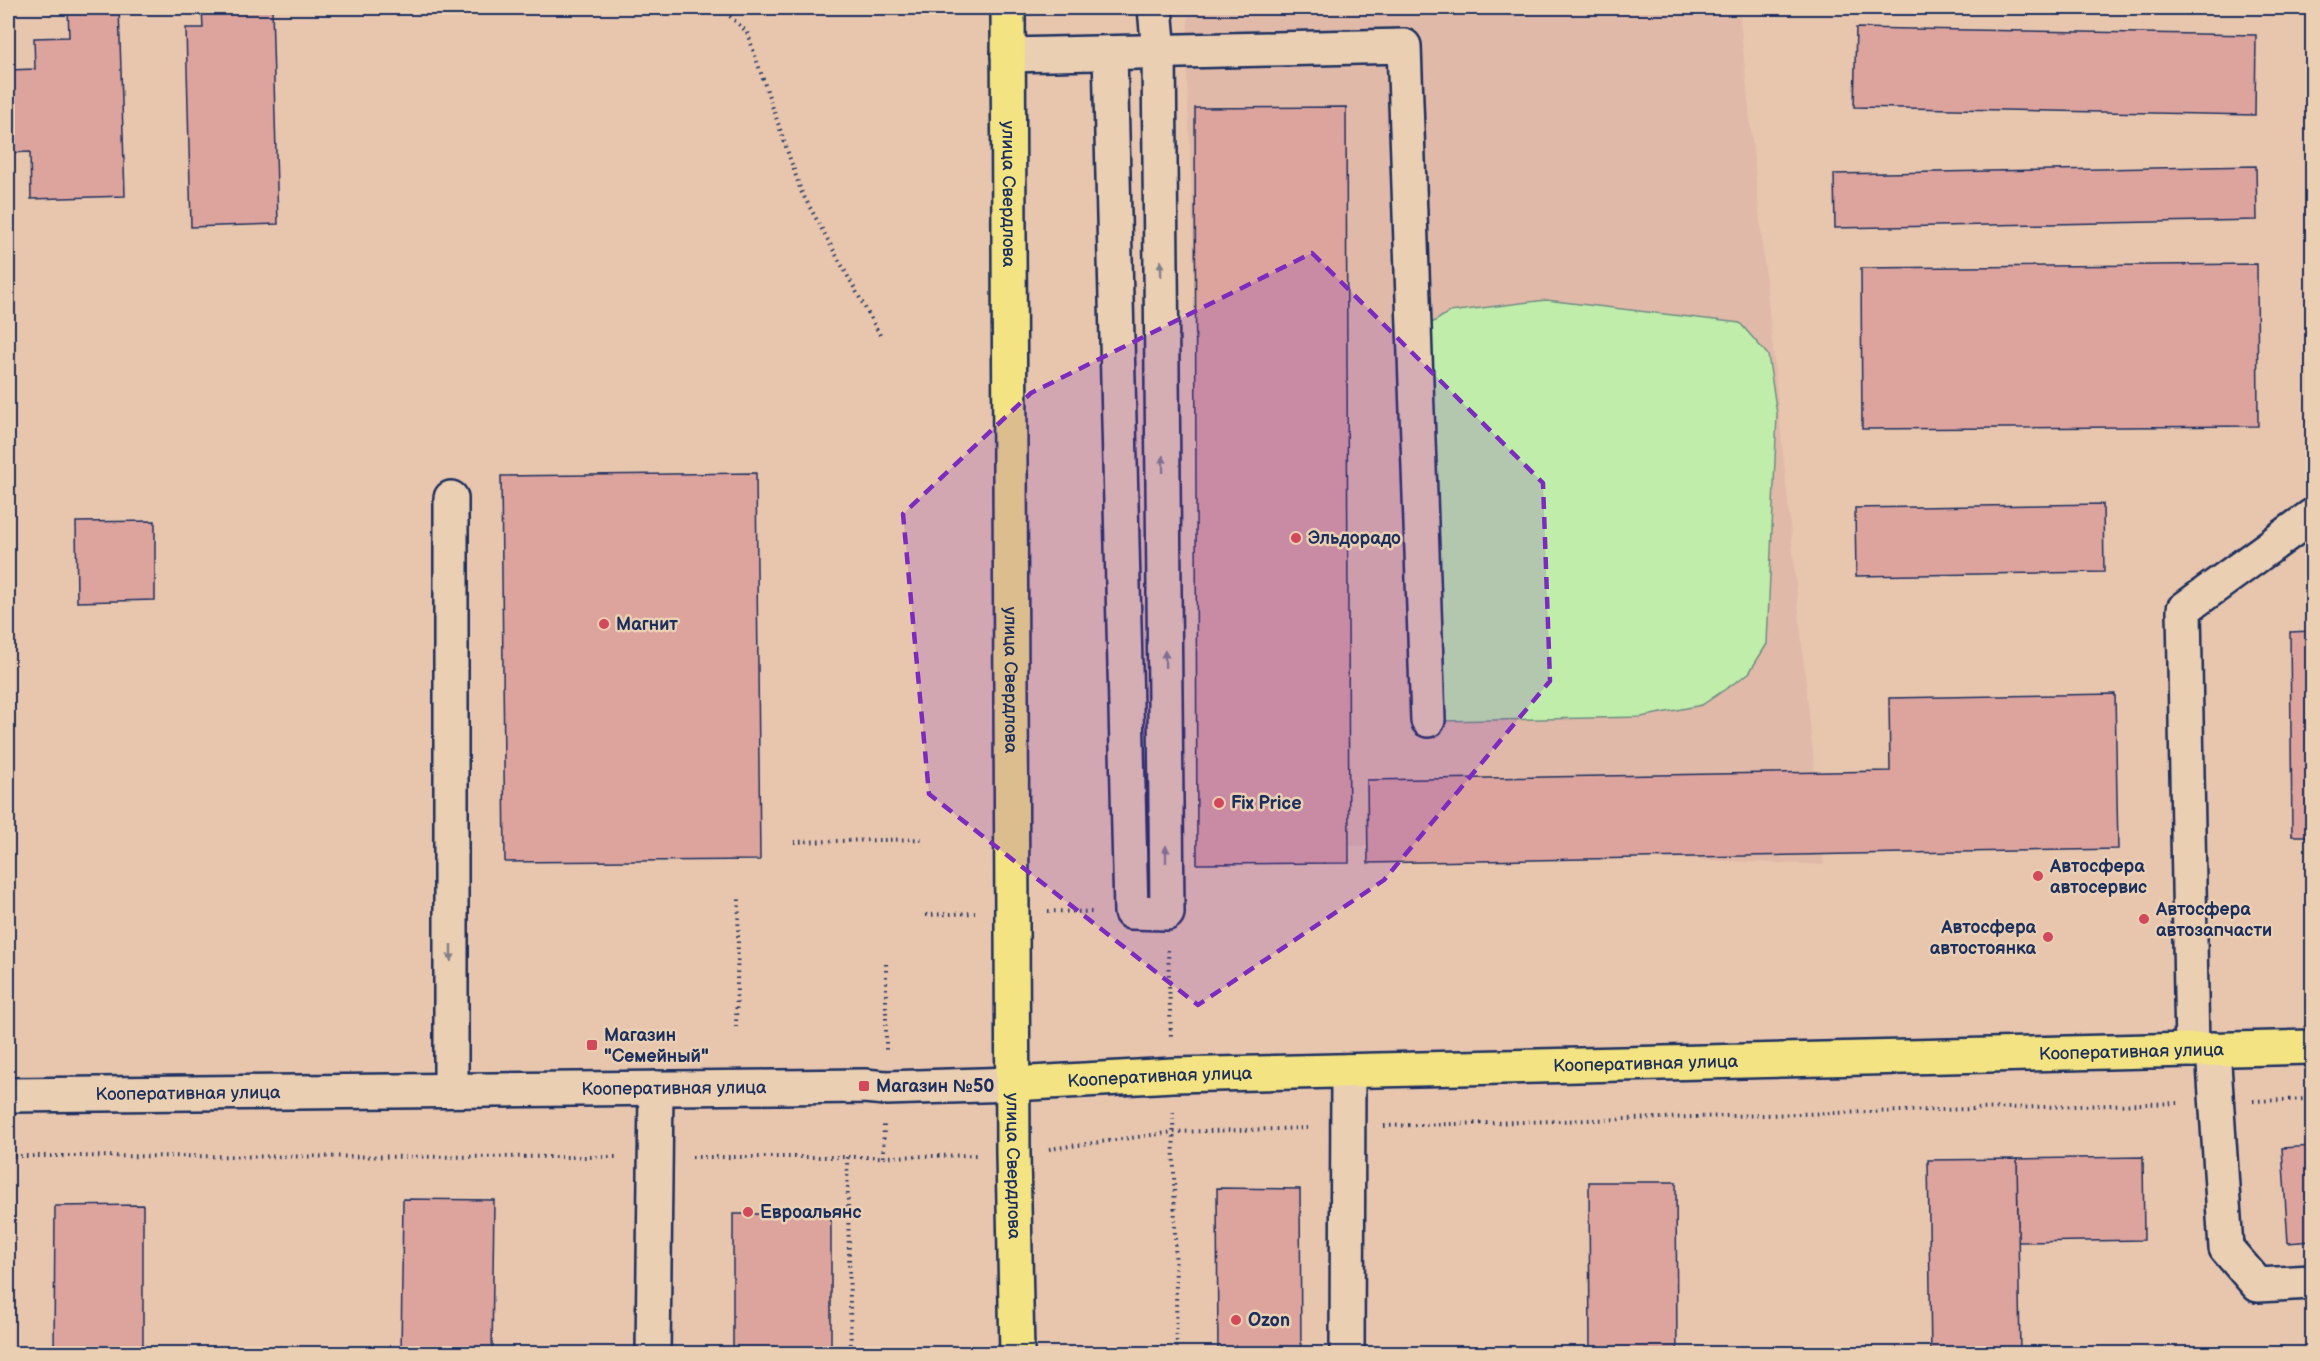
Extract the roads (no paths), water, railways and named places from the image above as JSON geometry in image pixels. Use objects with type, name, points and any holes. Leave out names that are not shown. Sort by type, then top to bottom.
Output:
[{"type":"main road","name":"улица Свердлова","points":[[1008,8],[1013,1154],[1017,1353]]},
{"type":"main road","name":"Кооперативная улица","points":[[1013,1084],[1173,1075],[2313,1047]]},
{"type":"street","points":[[1110,53],[1131,912],[1167,913],[1160,52],[1155,8]]},
{"type":"street","points":[[1008,55],[1404,46],[1428,720]]},
{"type":"street","points":[[451,498],[451,1090]]},
{"type":"street","points":[[2313,516],[2184,609],[2203,1049],[2216,1102],[2226,1248],[2258,1284],[2313,1282]]},
{"type":"street","points":[[1347,1353],[1348,1071]]},
{"type":"street","name":"Кооперативная улица","points":[[8,1095],[864,1086],[886,1088],[1013,1084]]},
{"type":"street","points":[[653,1353],[657,1088]]},
{"type":"place","name":"Эльдорадо","points":[[1296,538]]},
{"type":"place","name":"Магнит","points":[[604,624]]},
{"type":"place","name":"Fix Price","points":[[1219,803]]},
{"type":"place","name":"Автосфера автосервис","points":[[2038,876]]},
{"type":"place","name":"Автосфера автозапчасти","points":[[2144,919]]},
{"type":"place","name":"Автосфера автостоянка","points":[[2048,937]]},
{"type":"place","name":"Магазин \"Семейный\"","points":[[592,1045]]},
{"type":"place","name":"Магазин №50","points":[[864,1086]]},
{"type":"place","name":"Евроальянс","points":[[748,1212]]},
{"type":"place","name":"Ozon","points":[[1236,1320]]}]
